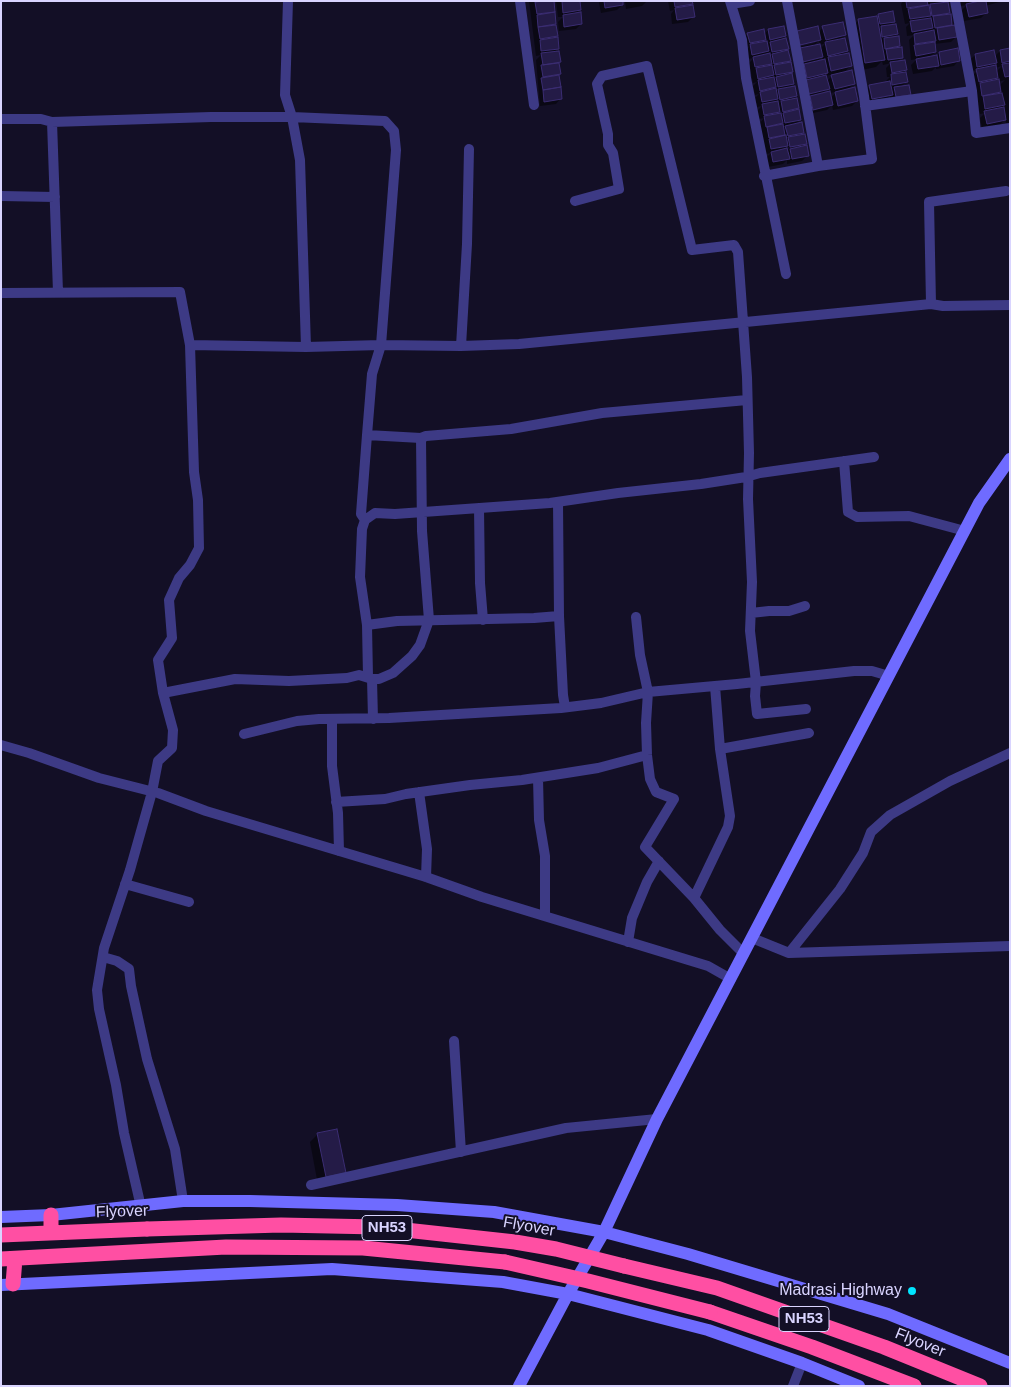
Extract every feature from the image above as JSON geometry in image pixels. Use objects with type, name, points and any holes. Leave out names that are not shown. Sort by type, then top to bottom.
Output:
[{"type":"highway","points":[[51,1215],[51,1232]]},
{"type":"highway","name":"Flyover","points":[[51,1232],[281,1225],[378,1227],[471,1236],[556,1249],[718,1288],[884,1347],[980,1386]]},
{"type":"highway","name":"NH53","points":[[1,1234],[51,1232]]},
{"type":"highway","name":"NH53","points":[[8,1259],[226,1247],[363,1248],[505,1262],[710,1312],[812,1347],[914,1386]]},
{"type":"highway","points":[[7,1284],[8,1259]]},
{"type":"street","points":[[288,1],[285,95],[292,117],[300,160],[306,347]]},
{"type":"street","points":[[520,1],[534,105]]},
{"type":"street","points":[[750,1],[731,2],[742,40],[746,78],[764,176],[786,274]]},
{"type":"street","points":[[787,1],[818,166]]},
{"type":"street","points":[[764,176],[872,159],[847,1]]},
{"type":"street","points":[[955,1],[972,91],[976,133],[1010,128]]},
{"type":"street","points":[[575,201],[619,189],[613,154],[608,145],[608,134],[597,84],[602,76],[647,66],[692,250],[734,245],[738,252],[747,400],[752,613],[750,631],[756,682],[757,714],[806,709]]},
{"type":"street","points":[[865,106],[972,91]]},
{"type":"street","points":[[1,119],[41,119],[52,122],[211,116],[292,117],[385,121],[394,130],[396,150],[381,345],[372,374],[361,514],[365,520]]},
{"type":"street","points":[[52,122],[58,292]]},
{"type":"street","points":[[461,346],[467,244],[469,149]]},
{"type":"street","points":[[932,304],[929,202],[1006,192]]},
{"type":"street","points":[[1,196],[55,197]]},
{"type":"street","points":[[1,293],[180,292],[190,345],[194,472],[198,500],[199,548],[190,565],[179,578],[169,600],[172,638],[158,660],[163,693],[173,730],[172,748],[158,761],[152,792],[104,948],[97,990],[99,1009],[141,1207]]},
{"type":"street","points":[[190,345],[306,347],[519,344],[932,304],[943,306],[1010,305]]},
{"type":"street","points":[[367,435],[421,438],[511,429],[602,414],[747,400]]},
{"type":"street","points":[[163,693],[235,679],[289,681],[347,678],[359,675],[379,679],[393,673],[412,656],[420,644],[429,620],[422,530],[421,438]]},
{"type":"street","points":[[374,719],[367,625],[360,577],[362,529],[365,520],[375,513],[422,512],[558,502],[701,484],[874,457]]},
{"type":"street","points":[[519,1386],[568,1294],[604,1232],[657,1119],[965,531],[980,503],[1010,459]]},
{"type":"street","points":[[844,461],[848,512],[857,517],[908,516],[965,531]]},
{"type":"street","points":[[558,502],[559,616],[565,707]]},
{"type":"street","points":[[478,508],[483,620]]},
{"type":"street","points":[[752,613],[769,611],[789,612],[805,606]]},
{"type":"street","points":[[367,625],[397,621],[483,620],[559,616]]},
{"type":"street","points":[[636,617],[640,655],[648,692],[646,723],[650,778],[656,792],[674,799],[646,847],[744,954]]},
{"type":"street","points":[[244,734],[297,721],[374,719],[565,707],[601,703],[648,692],[854,671],[872,671],[889,676]]},
{"type":"street","points":[[694,898],[728,827],[730,816],[720,749],[715,686]]},
{"type":"street","points":[[332,719],[332,766],[339,850]]},
{"type":"street","points":[[720,749],[809,733]]},
{"type":"street","points":[[1,745],[99,778],[152,792],[223,816],[339,850],[708,966],[731,979]]},
{"type":"street","points":[[789,953],[840,889],[863,853],[871,832],[890,815],[950,781],[1010,753]]},
{"type":"street","points":[[336,802],[384,799],[419,792],[538,778],[598,768],[647,755]]},
{"type":"street","points":[[538,778],[539,820],[545,856],[545,916]]},
{"type":"street","points":[[419,792],[426,849],[426,877]]},
{"type":"street","points":[[628,942],[632,918],[659,861]]},
{"type":"street","points":[[125,884],[189,902]]},
{"type":"street","points":[[752,938],[789,953],[1010,946]]},
{"type":"street","points":[[103,957],[117,961],[129,969],[147,1059],[175,1149],[183,1201]]},
{"type":"street","points":[[454,1041],[461,1152]]},
{"type":"street","points":[[311,1185],[566,1128],[657,1119]]},
{"type":"street","points":[[1,1217],[51,1215],[141,1207],[183,1201],[397,1205],[484,1211],[604,1232],[688,1254],[888,1314],[1010,1363]]},
{"type":"street","points":[[7,1284],[332,1269],[503,1282],[568,1294],[708,1330],[802,1363],[858,1386]]},
{"type":"street","points":[[792,1386],[802,1363]]},
{"type":"building","points":[[554,1],[555,12],[537,14],[535,2]]},
{"type":"building","points":[[562,1],[580,1],[581,10],[563,13]]},
{"type":"building","points":[[604,1],[623,1],[623,5],[605,8]]},
{"type":"building","points":[[674,1],[692,1],[693,4],[675,7]]},
{"type":"building","points":[[906,1],[927,1],[928,5],[907,8]]},
{"type":"building","points":[[986,1],[988,13],[969,17],[966,4]]},
{"type":"building","points":[[948,2],[950,13],[932,16],[930,4]]},
{"type":"building","points":[[693,5],[695,17],[677,20],[675,8]]},
{"type":"building","points":[[929,5],[931,16],[910,19],[908,9]]},
{"type":"building","points":[[893,11],[895,22],[880,24],[878,14]]},
{"type":"building","points":[[555,12],[556,24],[538,27],[537,15]]},
{"type":"building","points":[[581,12],[582,24],[564,27],[563,15]]},
{"type":"building","points":[[951,14],[952,25],[935,28],[933,16]]},
{"type":"building","points":[[877,16],[885,60],[865,63],[858,19]]},
{"type":"building","points":[[931,18],[933,28],[912,32],[910,21]]},
{"type":"building","points":[[843,22],[846,35],[826,40],[822,26]]},
{"type":"building","points":[[896,24],[898,34],[882,37],[881,26]]},
{"type":"building","points":[[556,25],[558,36],[540,39],[538,27]]},
{"type":"building","points":[[955,25],[957,37],[939,40],[937,28]]},
{"type":"building","points":[[784,26],[786,36],[770,40],[768,29]]},
{"type":"building","points":[[818,26],[821,40],[800,45],[797,31]]},
{"type":"building","points":[[764,29],[766,40],[750,43],[747,33]]},
{"type":"building","points":[[934,30],[936,41],[915,44],[914,34]]},
{"type":"building","points":[[899,36],[900,46],[885,49],[884,38]]},
{"type":"building","points":[[558,37],[559,49],[541,51],[540,40]]},
{"type":"building","points":[[786,38],[789,49],[772,52],[770,42]]},
{"type":"building","points":[[845,38],[848,51],[828,56],[825,42]]},
{"type":"building","points":[[767,41],[769,51],[752,55],[750,44]]},
{"type":"building","points":[[935,42],[936,52],[916,56],[914,45]]},
{"type":"building","points":[[820,44],[823,57],[803,62],[800,48]]},
{"type":"building","points":[[902,47],[903,58],[888,60],[886,49]]},
{"type":"building","points":[[958,48],[960,61],[941,65],[939,52]]},
{"type":"building","points":[[1010,48],[1010,61],[1002,63],[1000,50]]},
{"type":"building","points":[[788,50],[791,61],[774,64],[772,54]]},
{"type":"building","points":[[994,50],[997,63],[977,67],[975,54]]},
{"type":"building","points":[[559,51],[561,62],[543,65],[541,53]]},
{"type":"building","points":[[770,53],[772,64],[755,67],[753,57]]},
{"type":"building","points":[[849,53],[852,66],[831,71],[828,57]]},
{"type":"building","points":[[937,55],[939,66],[918,69],[916,59]]},
{"type":"building","points":[[825,59],[828,73],[807,78],[804,64]]},
{"type":"building","points":[[905,60],[907,70],[892,73],[890,62]]},
{"type":"building","points":[[791,62],[793,72],[776,75],[774,65]]},
{"type":"building","points":[[559,63],[561,74],[543,77],[541,65]]},
{"type":"building","points":[[1010,63],[1010,76],[1005,77],[1002,64]]},
{"type":"building","points":[[772,65],[774,75],[758,79],[756,68]]},
{"type":"building","points":[[996,65],[998,78],[979,82],[976,69]]},
{"type":"building","points":[[852,70],[855,84],[835,89],[831,75]]},
{"type":"building","points":[[906,72],[908,82],[892,85],[891,74]]},
{"type":"building","points":[[792,73],[794,84],[778,87],[776,77]]},
{"type":"building","points":[[559,75],[561,87],[543,90],[541,78]]},
{"type":"building","points":[[826,75],[830,89],[809,94],[806,80]]},
{"type":"building","points":[[774,77],[776,87],[760,91],[758,80]]},
{"type":"building","points":[[999,79],[1001,92],[982,96],[980,83]]},
{"type":"building","points":[[890,81],[893,95],[872,99],[869,85]]},
{"type":"building","points":[[909,85],[911,95],[896,97],[894,87]]},
{"type":"building","points":[[795,86],[797,96],[780,100],[778,89]]},
{"type":"building","points":[[561,87],[562,99],[544,102],[543,90]]},
{"type":"building","points":[[855,87],[858,101],[838,106],[835,92]]},
{"type":"building","points":[[776,88],[778,99],[762,102],[760,92]]},
{"type":"building","points":[[830,91],[833,105],[813,110],[810,96]]},
{"type":"building","points":[[1002,93],[1005,105],[985,109],[983,96]]},
{"type":"building","points":[[797,98],[799,108],[783,112],[781,101]]},
{"type":"building","points":[[778,101],[780,112],[764,115],[762,104]]},
{"type":"building","points":[[1004,107],[1006,120],[987,124],[984,111]]},
{"type":"building","points":[[799,109],[801,120],[785,123],[783,113]]},
{"type":"building","points":[[781,113],[783,123],[766,127],[764,116]]},
{"type":"building","points":[[802,122],[804,133],[788,136],[785,126]]},
{"type":"building","points":[[783,124],[785,135],[769,138],[767,127]]},
{"type":"building","points":[[805,134],[807,144],[790,147],[788,137]]},
{"type":"building","points":[[786,135],[788,146],[771,149],[769,139]]},
{"type":"building","points":[[807,145],[809,156],[792,159],[790,149]]},
{"type":"building","points":[[787,148],[790,159],[773,162],[771,152]]},
{"type":"building","points":[[337,1129],[346,1173],[326,1177],[317,1133]]},
{"type":"place","name":"Madrasi Highway","points":[[912,1291]]}]
